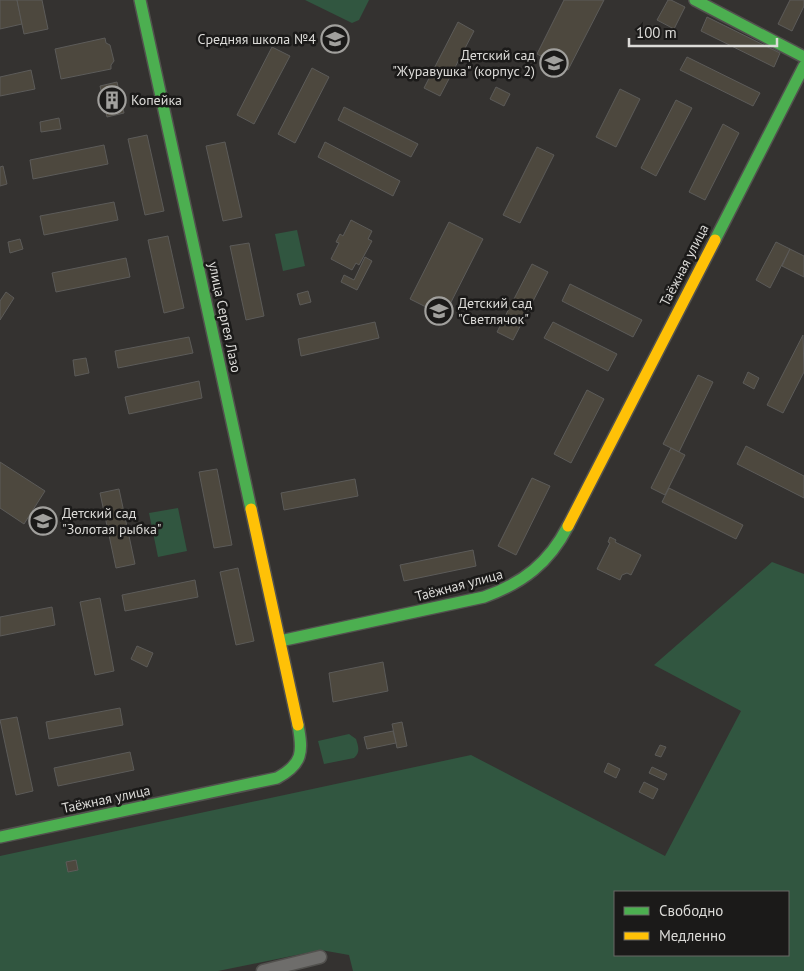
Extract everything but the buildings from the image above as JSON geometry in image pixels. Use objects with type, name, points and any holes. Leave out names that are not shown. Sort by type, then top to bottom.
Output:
[{"type":"street","name":"улица Сергея Лазо","points":[[140,0],[280,641]]},
{"type":"street","points":[[695,0],[804,57]]},
{"type":"street","name":"Таёжная улица","points":[[0,837],[277,778],[287,774],[294,768],[300,758],[302,745],[280,641],[484,597],[522,581],[544,562],[565,532],[804,66]]},
{"type":"street","points":[[263,971],[320,958]]},
{"type":"green space","points":[[305,0],[369,0],[359,20],[352,23]]},
{"type":"green space","points":[[297,230],[305,266],[283,271],[275,234]]},
{"type":"green space","points":[[178,508],[187,551],[158,557],[149,513]]},
{"type":"green space","points":[[772,562],[804,574],[804,971],[353,971],[349,955],[321,950],[218,971],[0,971],[0,856],[471,755],[665,856],[741,711],[654,665]]},
{"type":"green space","points":[[349,734],[356,739],[358,753],[356,756],[324,764],[318,741]]},
{"type":"traffic: fast","points":[[140,0],[251,509]]},
{"type":"traffic: fast","points":[[695,0],[804,57]]},
{"type":"traffic: fast","points":[[715,240],[804,66]]},
{"type":"traffic: fast","points":[[280,641],[484,597],[511,585],[534,570],[552,551],[568,526]]},
{"type":"traffic: fast","points":[[0,837],[277,778],[292,768],[299,756],[298,725]]},
{"type":"traffic: slow","points":[[568,526],[715,240]]},
{"type":"traffic: slow","points":[[251,509],[298,725]]},
{"type":"place","name":"Средняя школа №4","points":[[335,39]]},
{"type":"place","name":"Детский сад \"Журавушка\" (корпус 2)","points":[[554,63]]},
{"type":"place","name":"Копейка","points":[[112,100]]},
{"type":"place","name":"Детский сад \"Светлячок\"","points":[[439,311]]},
{"type":"place","name":"Детский сад \"Золотая рыбка\"","points":[[43,521]]}]
